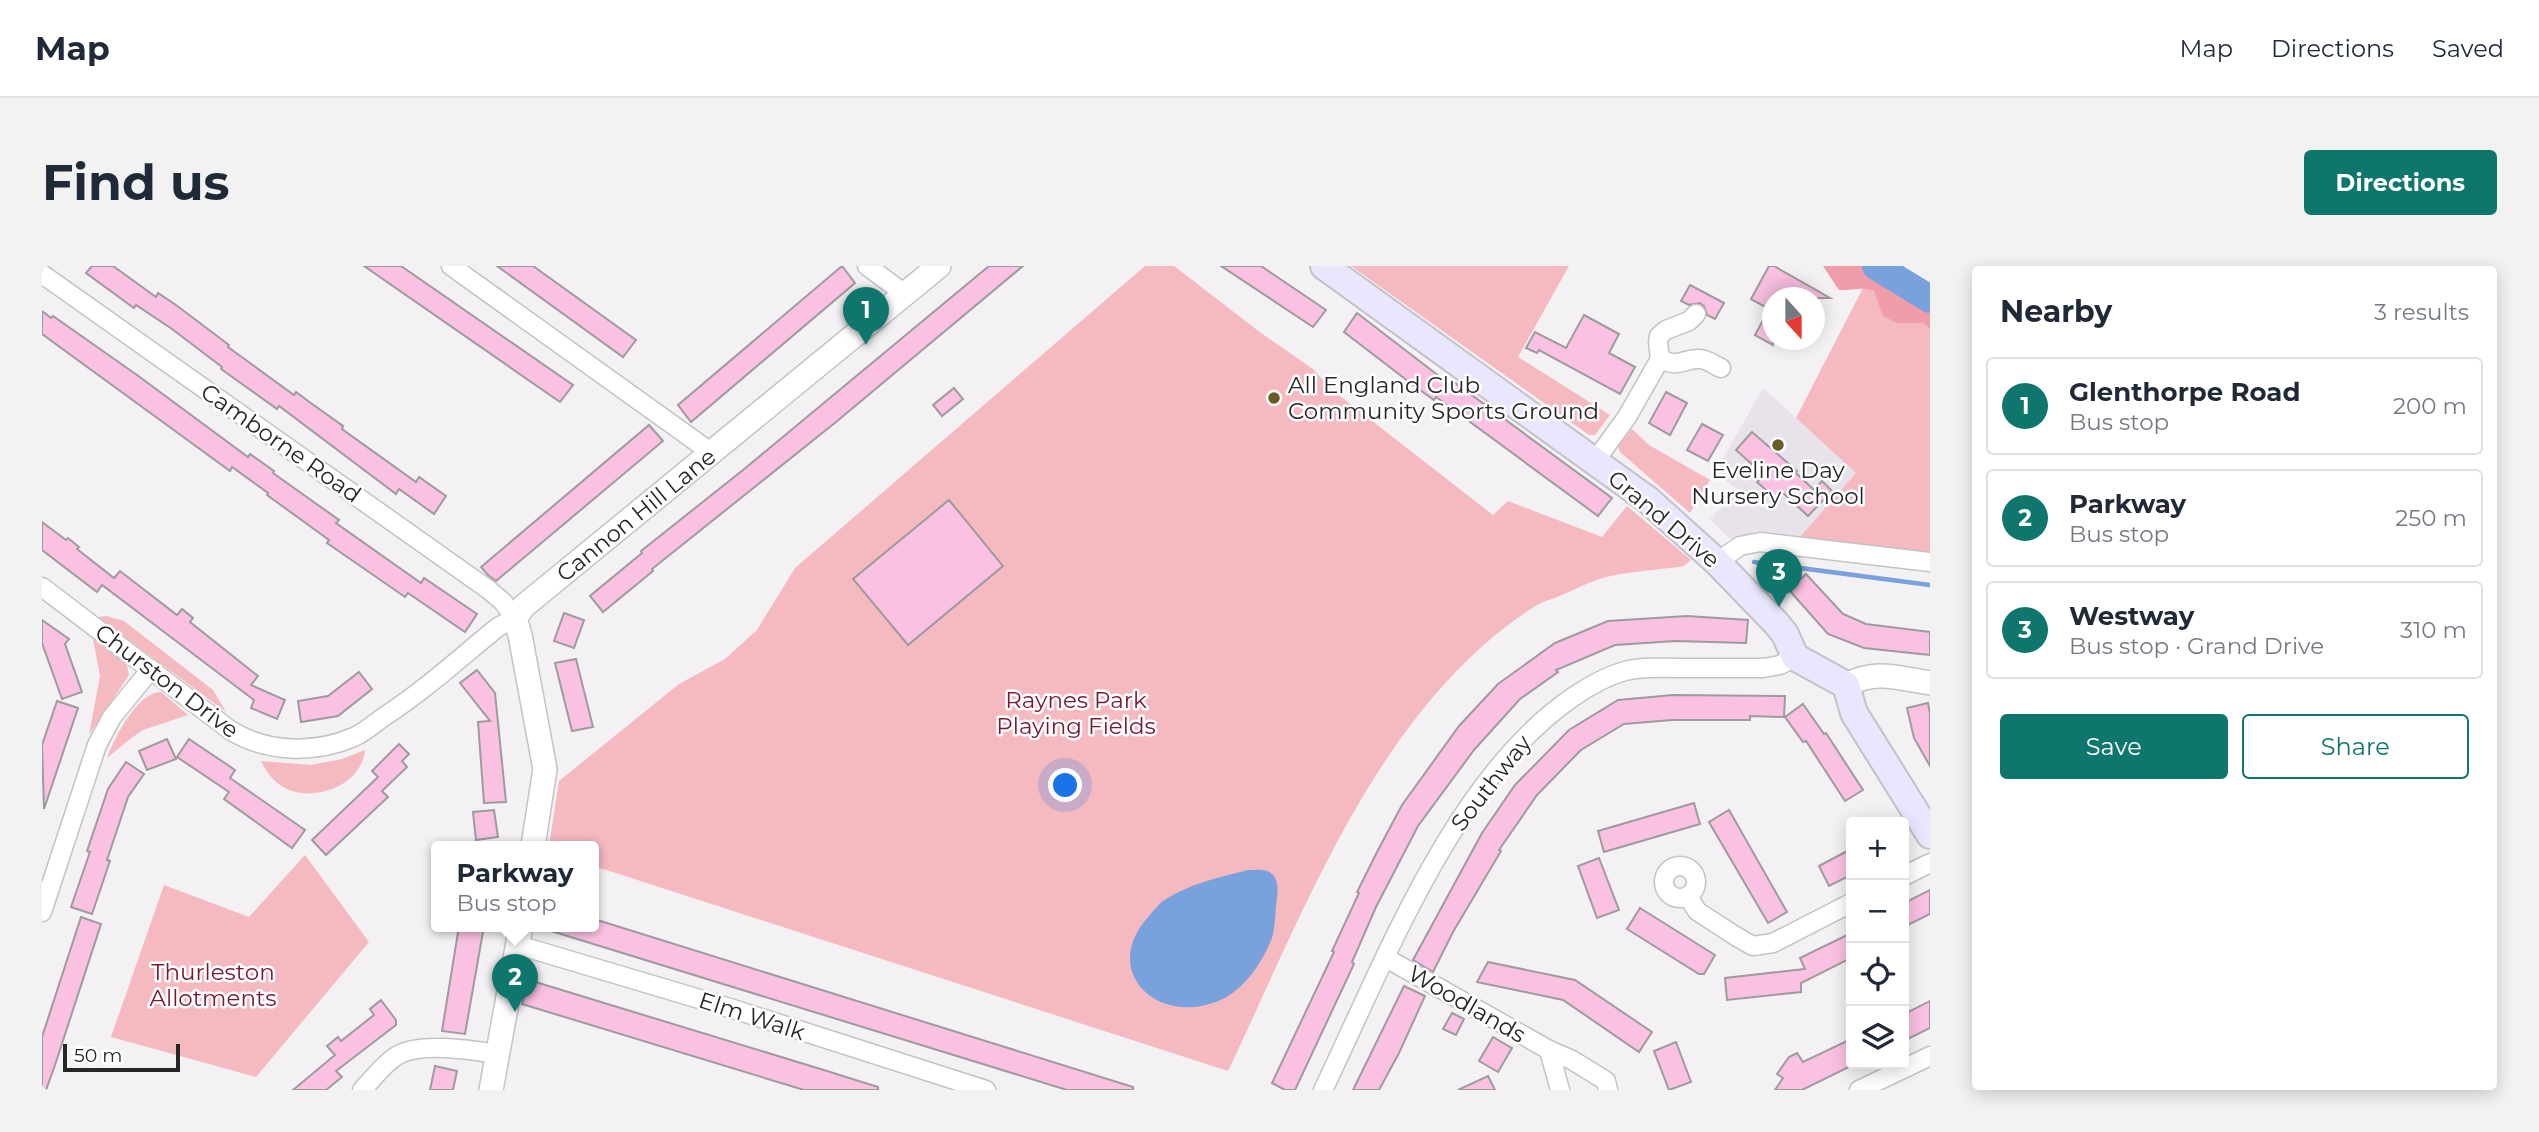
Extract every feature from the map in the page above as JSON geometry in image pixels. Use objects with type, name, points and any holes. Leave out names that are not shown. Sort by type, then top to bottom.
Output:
[{"type":"main road","name":"Grand Drive","points":[[1324,266],[1648,500],[1717,562],[1776,623],[1785,634],[1795,657]]},
{"type":"main road","points":[[1795,657],[1846,685],[1854,713],[1930,835]]},
{"type":"street","points":[[452,266],[712,453]]},
{"type":"street","points":[[867,266],[905,294]]},
{"type":"street","name":"Cannon Hill Lane","points":[[514,618],[524,606],[939,266]]},
{"type":"street","name":"Camborne Road","points":[[42,274],[489,590],[514,618]]},
{"type":"street","points":[[1595,461],[1627,416],[1660,359],[1660,336],[1666,330],[1689,321],[1696,314]]},
{"type":"street","points":[[1660,359],[1679,364],[1692,359],[1703,359],[1721,368]]},
{"type":"street","points":[[1717,562],[1740,546],[1760,542],[1930,562]]},
{"type":"street","name":"Churston Drive","points":[[42,587],[244,739],[277,748],[317,747],[356,735],[404,704],[498,626],[514,618]]},
{"type":"street","points":[[514,618],[520,635],[545,769],[534,841]]},
{"type":"street","name":"Southway","points":[[1323,1090],[1385,958],[1445,843],[1499,767],[1538,724],[1595,683],[1625,671],[1647,668],[1763,668],[1780,665],[1795,657]]},
{"type":"street","points":[[42,912],[103,730],[151,670]]},
{"type":"street","points":[[1846,685],[1862,677],[1876,675],[1930,683]]},
{"type":"street","points":[[1909,874],[1930,863]]},
{"type":"street","points":[[1688,896],[1697,911],[1753,946],[1773,943],[1846,906]]},
{"type":"street","points":[[491,1090],[519,936]]},
{"type":"street","name":"Elm Walk","points":[[519,936],[733,1009],[986,1090]]},
{"type":"street","name":"Woodlands","points":[[1385,958],[1549,1051],[1572,1060],[1606,1081],[1608,1090]]},
{"type":"street","points":[[362,1090],[391,1060],[411,1051],[455,1049],[496,1054]]},
{"type":"street","name":"Woodlands","points":[[1549,1051],[1560,1090]]},
{"type":"street","points":[[1859,1090],[1930,1056]]},
{"type":"shaded area","points":[[1823,266],[1902,266],[1930,284],[1930,328],[1923,323],[1897,323],[1883,316],[1874,291],[1839,290]]},
{"type":"shaded area","name":"Eveline Day Nursery School","points":[[1763,388],[1857,473],[1800,537],[1756,531],[1732,541],[1710,519],[1738,490],[1715,473]]},
{"type":"green space","name":"Raynes Park Playing Fields","points":[[1145,266],[1174,266],[1313,369],[1331,389],[1493,515],[1508,501],[1602,537],[1627,506],[1691,560],[1684,566],[1606,577],[1535,606],[1478,651],[1430,701],[1388,757],[1351,817],[1286,945],[1228,1071],[599,868],[599,841],[550,841],[559,781],[679,684],[725,659],[757,630],[795,568]]},
{"type":"green space","points":[[1351,266],[1569,266],[1518,357],[1610,415],[1595,435],[1589,435]]},
{"type":"green space","points":[[1864,286],[1930,324],[1930,552],[1800,537],[1856,473],[1796,418]]},
{"type":"green space","points":[[1632,429],[1649,445],[1710,480],[1690,513],[1620,452],[1618,446]]},
{"type":"green space","points":[[106,616],[124,621],[213,690],[226,712],[98,617]]},
{"type":"green space","points":[[93,639],[127,665],[129,675],[89,735],[100,676]]},
{"type":"green space","points":[[161,692],[188,715],[143,730],[107,758],[121,729],[136,707],[152,694]]},
{"type":"green space","points":[[365,750],[362,762],[348,780],[327,791],[315,793],[292,791],[282,786],[269,775],[261,761],[311,765],[342,759]]},
{"type":"green space","name":"Thurleston Allotments","points":[[305,855],[369,942],[256,1077],[111,1037],[164,885],[249,917]]},
{"type":"water","points":[[1248,870],[1268,871],[1275,878],[1277,886],[1273,934],[1256,968],[1242,986],[1213,1003],[1191,1007],[1171,1005],[1153,998],[1140,987],[1132,972],[1130,954],[1135,935],[1149,916],[1163,901],[1183,890]]},
{"type":"building","points":[[92,266],[113,266],[156,297],[158,293],[229,345],[228,347],[294,395],[296,392],[416,482],[419,477],[446,496],[434,514],[399,489],[396,494],[279,406],[277,409],[221,369],[222,367],[172,329],[136,305],[134,308],[86,273]]},
{"type":"building","points":[[364,266],[401,266],[573,385],[560,402]]},
{"type":"building","points":[[497,266],[533,266],[636,340],[623,357]]},
{"type":"building","points":[[842,266],[855,283],[691,422],[678,405]]},
{"type":"building","points":[[989,266],[1023,266],[603,612],[590,596],[642,553],[641,551]]},
{"type":"building","points":[[1221,266],[1261,266],[1326,310],[1313,327]]},
{"type":"building","points":[[1769,266],[1774,266],[1811,287],[1762,287],[1762,305],[1751,299]]},
{"type":"building","points":[[1690,285],[1724,303],[1715,319],[1707,315],[1700,303],[1689,305],[1681,301]]},
{"type":"building","points":[[42,311],[137,375],[248,457],[250,454],[274,471],[273,473],[339,520],[336,523],[421,583],[424,578],[477,614],[465,632],[408,593],[405,597],[327,543],[329,540],[267,495],[268,493],[232,467],[230,471],[42,334]]},
{"type":"building","points":[[1357,313],[1435,373],[1452,385],[1454,382],[1612,498],[1598,516],[1436,397],[1434,400],[1413,385],[1344,332]]},
{"type":"building","points":[[1584,315],[1619,334],[1609,353],[1635,367],[1620,394],[1539,350],[1537,353],[1526,348],[1535,332],[1566,348]]},
{"type":"building","points":[[1762,322],[1762,339],[1755,335]]},
{"type":"building","points":[[954,388],[963,399],[942,416],[933,405]]},
{"type":"building","points":[[1666,392],[1687,403],[1670,435],[1649,423]]},
{"type":"building","points":[[1702,424],[1723,435],[1708,461],[1687,450]]},
{"type":"building","points":[[649,425],[663,441],[496,581],[488,575],[481,567]]},
{"type":"building","points":[[1752,432],[1797,471],[1795,472],[1814,490],[1822,481],[1832,491],[1808,516],[1782,492],[1776,499],[1757,482],[1764,475],[1736,450]]},
{"type":"building","points":[[949,500],[1003,566],[908,645],[853,579]]},
{"type":"building","points":[[42,522],[66,540],[68,538],[79,547],[77,549],[114,578],[120,571],[177,615],[182,609],[193,618],[190,622],[258,676],[251,685],[285,700],[277,719],[251,708],[254,700],[102,585],[97,592],[42,550]]},
{"type":"building","points":[[1806,574],[1843,614],[1866,624],[1930,632],[1930,655],[1864,648],[1828,634],[1789,590]]},
{"type":"building","points":[[564,613],[584,620],[574,648],[554,641]]},
{"type":"building","points":[[1687,616],[1748,620],[1746,643],[1675,641],[1615,645],[1556,670],[1558,672],[1520,699],[1474,750],[1418,826],[1376,907],[1352,962],[1354,964],[1295,1090],[1285,1090],[1272,1083],[1334,952],[1332,951],[1359,893],[1357,892],[1377,852],[1402,805],[1459,726],[1498,684],[1555,643],[1608,621]]},
{"type":"building","points":[[42,620],[69,639],[65,644],[82,692],[62,699],[42,643]]},
{"type":"building","points":[[576,659],[593,727],[572,731],[555,663]]},
{"type":"building","points":[[477,670],[495,693],[506,802],[484,803],[478,722],[490,721],[460,683]]},
{"type":"building","points":[[359,672],[372,689],[338,716],[301,722],[298,701],[328,696]]},
{"type":"building","points":[[1673,695],[1785,696],[1784,717],[1750,716],[1750,720],[1672,720],[1624,724],[1581,750],[1537,795],[1499,850],[1501,851],[1453,932],[1433,972],[1413,960],[1482,833],[1515,785],[1569,730],[1618,700]]},
{"type":"building","points":[[57,701],[78,708],[44,809],[42,745]]},
{"type":"building","points":[[1928,703],[1930,766],[1914,738],[1907,708]]},
{"type":"building","points":[[1803,704],[1824,734],[1826,733],[1863,790],[1845,801],[1806,741],[1803,742],[1785,717]]},
{"type":"building","points":[[167,739],[176,759],[147,770],[139,751]]},
{"type":"building","points":[[189,739],[235,770],[230,778],[305,830],[292,848],[224,799],[229,792],[177,757]]},
{"type":"building","points":[[399,744],[409,754],[402,761],[407,767],[382,791],[388,797],[326,855],[312,840],[378,777],[372,771]]},
{"type":"building","points":[[126,762],[144,774],[128,797],[92,914],[71,907],[108,789]]},
{"type":"building","points":[[1694,803],[1700,824],[1604,852],[1598,831]]},
{"type":"building","points":[[494,810],[498,837],[476,840],[473,812]]},
{"type":"building","points":[[1729,810],[1787,912],[1768,923],[1709,822]]},
{"type":"building","points":[[1846,852],[1846,878],[1829,886],[1819,866]]},
{"type":"building","points":[[1599,858],[1619,910],[1597,918],[1578,866]]},
{"type":"building","points":[[1930,890],[1930,914],[1909,924],[1909,900]]},
{"type":"building","points":[[1640,908],[1715,955],[1704,974],[1699,974],[1627,929]]},
{"type":"building","points":[[81,917],[101,924],[55,1065],[46,1090],[42,1090],[42,1037]]},
{"type":"building","points":[[599,921],[1133,1087],[1133,1090],[1067,1090],[554,932],[599,932]]},
{"type":"building","points":[[458,932],[483,932],[465,1034],[442,1031]]},
{"type":"building","points":[[1846,935],[1846,960],[1801,983],[1801,992],[1727,1000],[1725,978],[1805,969],[1800,958]]},
{"type":"building","points":[[1488,962],[1575,980],[1652,1032],[1639,1052],[1563,1000],[1477,982]]},
{"type":"building","points":[[529,980],[878,1087],[878,1090],[804,1090],[522,1004]]},
{"type":"building","points":[[1404,986],[1425,996],[1399,1053],[1379,1090],[1353,1090]]},
{"type":"building","points":[[381,1000],[396,1020],[396,1025],[336,1071],[342,1077],[326,1090],[293,1090],[335,1055],[327,1046],[338,1037],[341,1041],[374,1015],[370,1009]]},
{"type":"building","points":[[1930,1001],[1930,1028],[1909,1038],[1909,1012]]},
{"type":"building","points":[[1452,1013],[1464,1019],[1456,1035],[1443,1029]]},
{"type":"building","points":[[1493,1037],[1512,1048],[1498,1072],[1479,1061]]},
{"type":"building","points":[[1846,1041],[1846,1068],[1802,1090],[1775,1090],[1783,1078],[1777,1074],[1789,1057],[1797,1053],[1803,1062]]},
{"type":"building","points":[[1676,1042],[1691,1082],[1669,1090],[1654,1051]]},
{"type":"building","points":[[435,1066],[457,1071],[453,1090],[430,1090]]},
{"type":"building","points":[[1488,1076],[1495,1090],[1458,1090]]},
{"type":"waterway","points":[[1876,266],[1930,299]]},
{"type":"waterway","points":[[1754,562],[1930,585]]},
{"type":"place","name":"Glenthorpe Road","points":[[866,345]]},
{"type":"place","name":"All England Club Community Sports Ground","points":[[1274,398]]},
{"type":"place","name":"Eveline Day Nursery School","points":[[1778,445]]},
{"type":"place","name":"Westway","points":[[1779,607]]},
{"type":"place","name":"Parkway","points":[[515,1012]]}]
